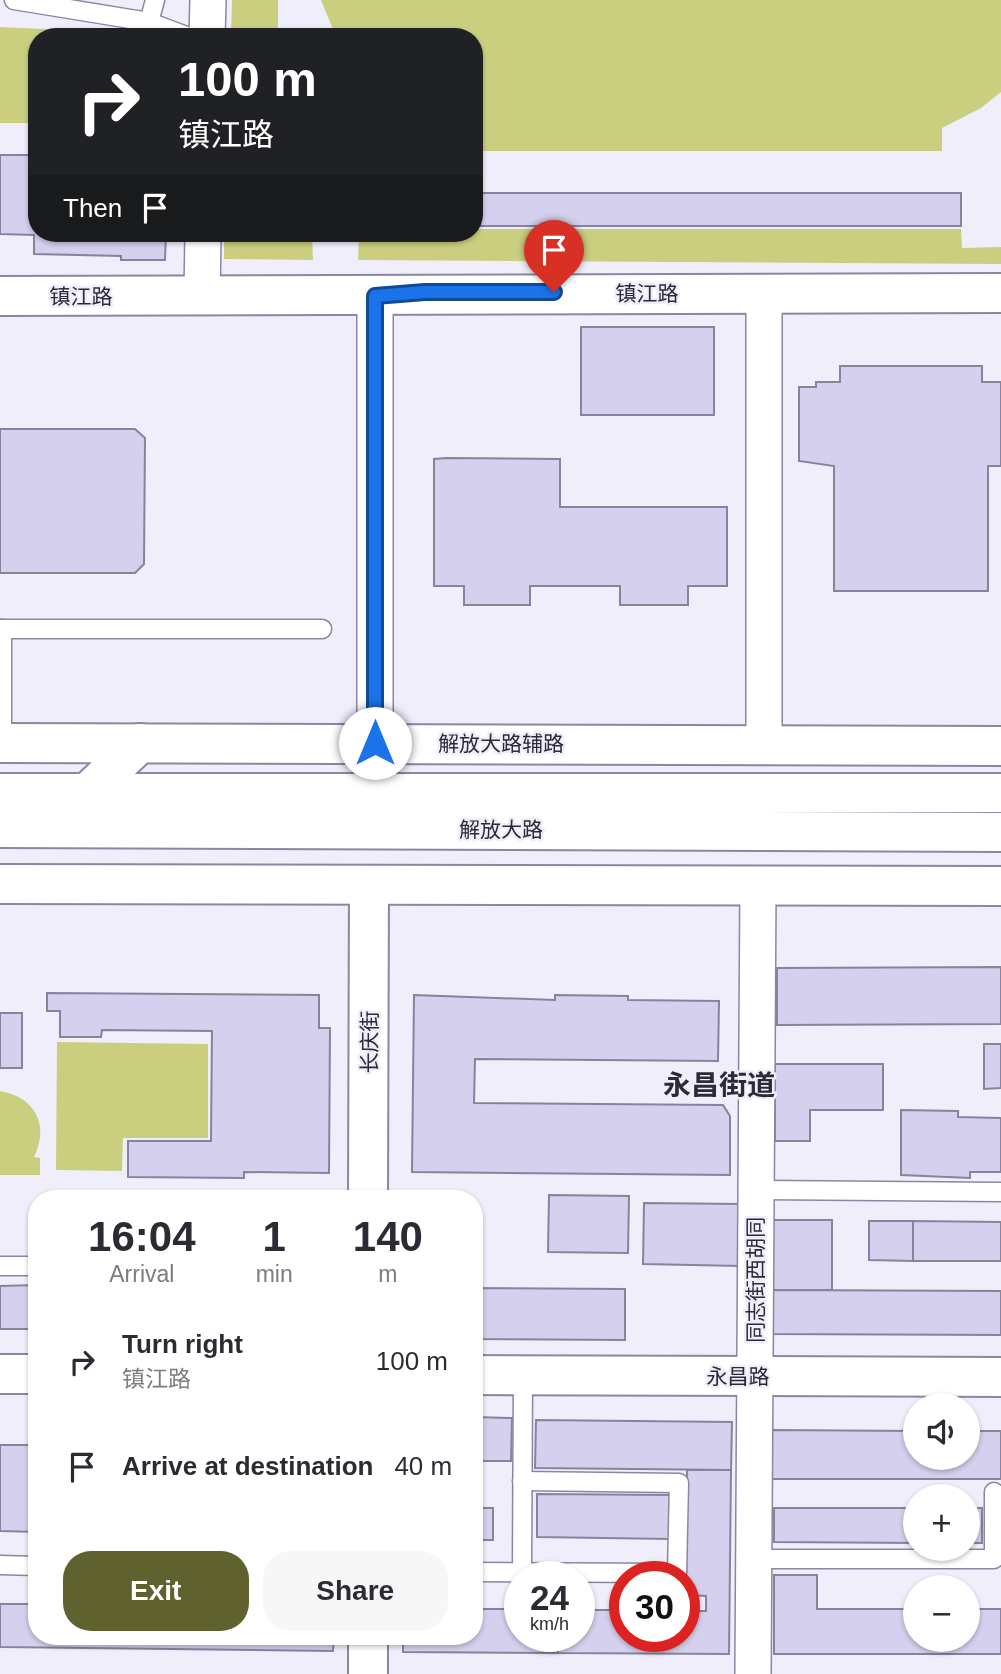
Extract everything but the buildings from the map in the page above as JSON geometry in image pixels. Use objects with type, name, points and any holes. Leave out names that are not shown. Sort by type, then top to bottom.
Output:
[{"type":"street","points":[[207,28],[208,0]]},
{"type":"street","points":[[202,296],[203,242]]},
{"type":"street","name":"镇江路","points":[[0,296],[375,296],[425,292],[1001,293]]},
{"type":"street","points":[[764,293],[764,745]]},
{"type":"street","points":[[375,296],[375,743]]},
{"type":"street","name":"解放大路辅路","points":[[1,743],[1001,746]]},
{"type":"street","points":[[87,793],[140,743]]},
{"type":"street","name":"解放大路","points":[[0,793],[1001,793]]},
{"type":"street","name":"解放大路","points":[[0,828],[1001,832]]},
{"type":"street","points":[[0,884],[1001,886]]},
{"type":"street","name":"长庆街","points":[[368,1190],[369,885]]},
{"type":"street","name":"同志街西胡同","points":[[753,1674],[758,885]]},
{"type":"street","points":[[0,1374],[28,1374]]},
{"type":"street","name":"永昌路","points":[[483,1375],[1001,1377]]},
{"type":"street","points":[[368,1645],[368,1674]]},
{"type":"lane","points":[[14,0],[149,22],[165,28]]},
{"type":"lane","points":[[149,22],[155,0]]},
{"type":"lane","points":[[1,743],[1,629],[322,629]]},
{"type":"lane","points":[[756,1190],[1001,1192]]},
{"type":"lane","points":[[0,1266],[28,1266]]},
{"type":"lane","points":[[522,1561],[523,1375]]},
{"type":"lane","points":[[522,1482],[679,1483],[677,1573],[595,1572]]},
{"type":"lane","points":[[754,1559],[995,1559],[994,1492]]},
{"type":"lane","points":[[0,1565],[28,1566]]},
{"type":"lane","points":[[483,1572],[504,1572]]},
{"type":"green space","points":[[232,0],[278,0],[278,28],[231,28]]},
{"type":"green space","points":[[321,0],[1001,0],[1001,92],[981,108],[942,128],[942,151],[483,151],[483,28],[332,28]]},
{"type":"green space","points":[[0,27],[28,28],[28,123],[0,123]]},
{"type":"green space","points":[[483,229],[961,229],[962,248],[1001,247],[1001,264],[358,260],[359,242],[483,242]]},
{"type":"green space","points":[[224,242],[312,242],[313,260],[224,259]]},
{"type":"green space","points":[[57,1042],[208,1044],[208,1138],[123,1138],[122,1171],[56,1170]]},
{"type":"green space","points":[[0,1091],[22,1099],[36,1114],[40,1134],[34,1157],[40,1158],[40,1175],[0,1175]]},
{"type":"district","name":"永昌街道","points":[[719,1085]]},
{"type":"route","points":[[375,743],[375,296],[425,292],[554,292]]}]
